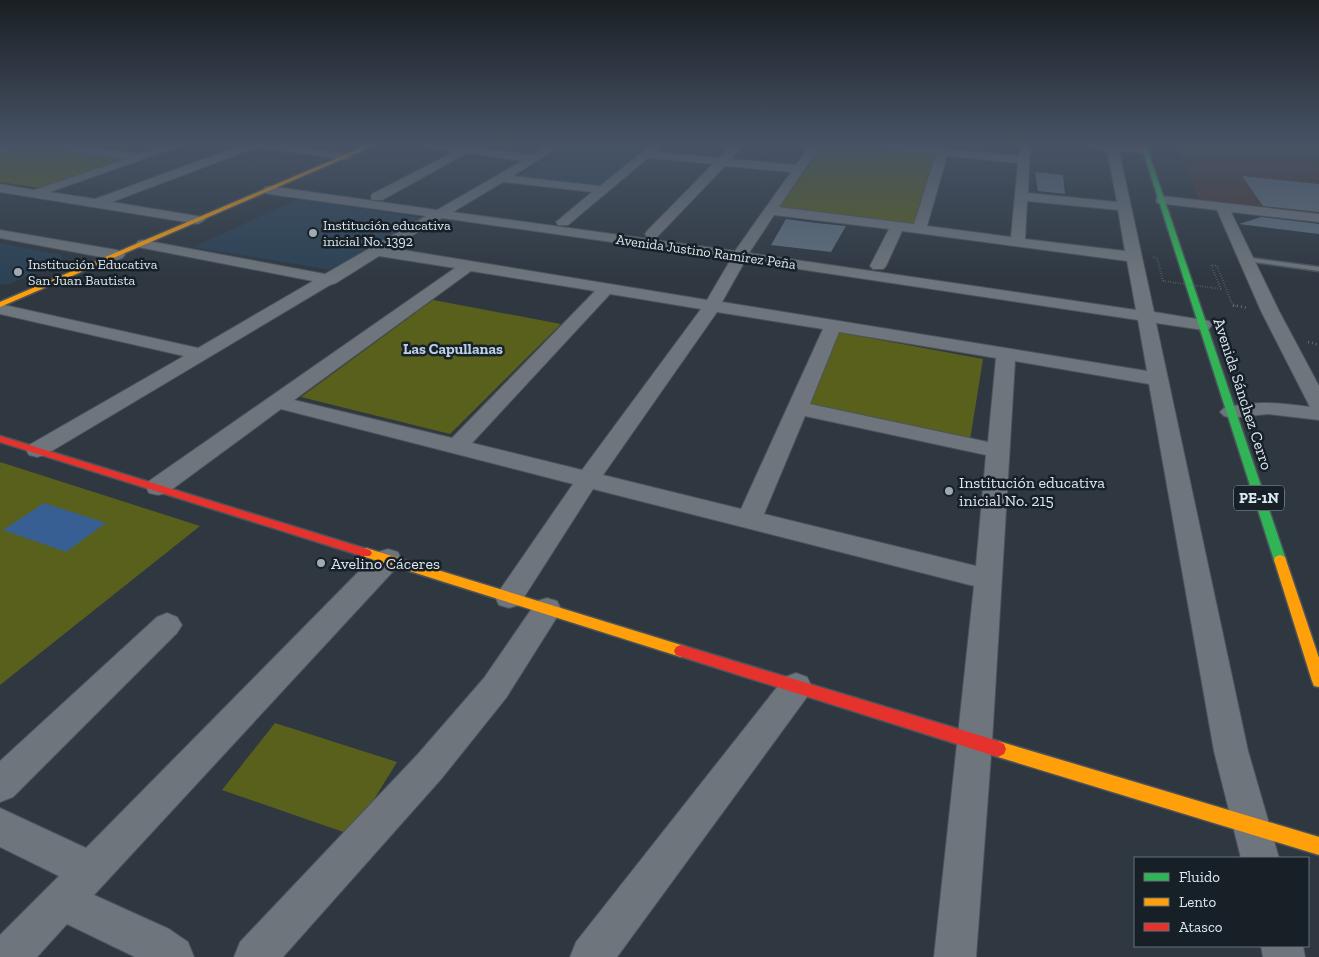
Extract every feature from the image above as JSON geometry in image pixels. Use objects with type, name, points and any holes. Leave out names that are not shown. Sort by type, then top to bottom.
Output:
[{"type":"main road","points":[[0,307],[269,190]]},
{"type":"main road","name":"Avenida Sánchez Cerro","points":[[1158,190],[1319,681]]},
{"type":"main road","points":[[0,439],[796,687],[1251,827],[1319,846]]},
{"type":"street","points":[[10,190],[198,220]]},
{"type":"street","points":[[35,194],[48,190]]},
{"type":"street","points":[[96,204],[135,190]]},
{"type":"street","name":"Avenida Justino Ramírez Peña","points":[[269,190],[563,222],[652,234],[743,252],[878,266],[1143,310]]},
{"type":"street","name":"Avenida Justino Ramírez Peña","points":[[329,190],[446,210],[1143,310]]},
{"type":"street","points":[[377,197],[391,190]]},
{"type":"street","points":[[38,450],[482,190]]},
{"type":"street","points":[[563,222],[604,190]]},
{"type":"street","points":[[652,234],[694,190]]},
{"type":"street","points":[[509,597],[588,479],[712,306],[743,252],[784,190]]},
{"type":"street","points":[[918,230],[930,190]]},
{"type":"street","points":[[1018,242],[1022,190]]},
{"type":"street","points":[[1121,190],[1230,751],[1260,857]]},
{"type":"street","points":[[1022,196],[1124,207]]},
{"type":"street","points":[[1162,200],[1319,218]]},
{"type":"street","points":[[1222,208],[1270,311],[1319,405]]},
{"type":"street","points":[[770,210],[1135,258]]},
{"type":"street","points":[[878,266],[897,227]]},
{"type":"street","points":[[0,234],[117,255]]},
{"type":"street","points":[[143,244],[330,280]]},
{"type":"street","points":[[379,251],[1157,379]]},
{"type":"street","points":[[158,487],[468,266]]},
{"type":"street","points":[[456,447],[606,289]]},
{"type":"street","points":[[0,307],[201,354]]},
{"type":"street","points":[[1143,310],[1202,320]]},
{"type":"street","points":[[749,520],[834,326]]},
{"type":"street","points":[[955,957],[975,742],[1006,354]]},
{"type":"street","points":[[277,402],[987,579]]},
{"type":"street","points":[[798,408],[998,450]]},
{"type":"street","points":[[1231,412],[1268,408],[1319,414]]},
{"type":"street","points":[[8,957],[388,559]]},
{"type":"street","points":[[255,957],[430,766],[495,688],[547,609]]},
{"type":"street","points":[[0,786],[167,625]]},
{"type":"street","points":[[591,957],[796,687]]},
{"type":"street","points":[[0,827],[91,871]]},
{"type":"street","points":[[62,901],[154,944],[173,957]]},
{"type":"lane","points":[[1247,259],[1319,269]]},
{"type":"path","points":[[1163,281],[1221,289],[1211,265],[1217,266],[1233,306]]},
{"type":"shaded area","points":[[1195,190],[1319,190],[1319,214],[1199,200]]},
{"type":"shaded area","name":"Institución educativa inicial No. 1392","points":[[298,199],[424,218],[337,271],[194,247]]},
{"type":"shaded area","name":"Institución Educativa San Juan Bautista","points":[[0,243],[61,255],[62,261],[9,284],[0,285]]},
{"type":"green space","points":[[792,190],[924,190],[913,227],[778,209]]},
{"type":"green space","points":[[433,300],[561,324],[450,434],[301,397]]},
{"type":"green space","points":[[837,332],[983,359],[970,440],[804,407]]},
{"type":"green space","points":[[0,462],[200,526],[0,685]]},
{"type":"green space","points":[[275,723],[397,762],[352,835],[222,790]]},
{"type":"water","points":[[44,503],[106,523],[66,552],[3,530]]},
{"type":"building","points":[[1065,190],[1065,194],[1038,191]]},
{"type":"building","points":[[1252,190],[1319,190],[1319,212],[1263,206]]},
{"type":"building","points":[[1261,217],[1319,224],[1319,234],[1239,224]]},
{"type":"building","points":[[786,219],[846,226],[831,252],[771,245]]},
{"type":"traffic: fast","points":[[1158,190],[1280,560]]},
{"type":"traffic: slow","points":[[0,305],[269,190]]},
{"type":"traffic: slow","points":[[366,553],[681,651]]},
{"type":"traffic: slow","points":[[1280,560],[1319,681]]},
{"type":"traffic: slow","points":[[998,749],[1319,846]]},
{"type":"traffic: jam","points":[[0,439],[366,553]]},
{"type":"traffic: jam","points":[[681,651],[998,749]]},
{"type":"place","name":"Institución educativa inicial No. 1392","points":[[313,233]]},
{"type":"place","name":"Institución Educativa San Juan Bautista","points":[[18,272]]},
{"type":"place","name":"Institución educativa inicial No. 215","points":[[949,491]]},
{"type":"place","name":"Avelino Cáceres","points":[[321,563]]},
{"type":"district","name":"Las Capullanas","points":[[453,349]]}]
